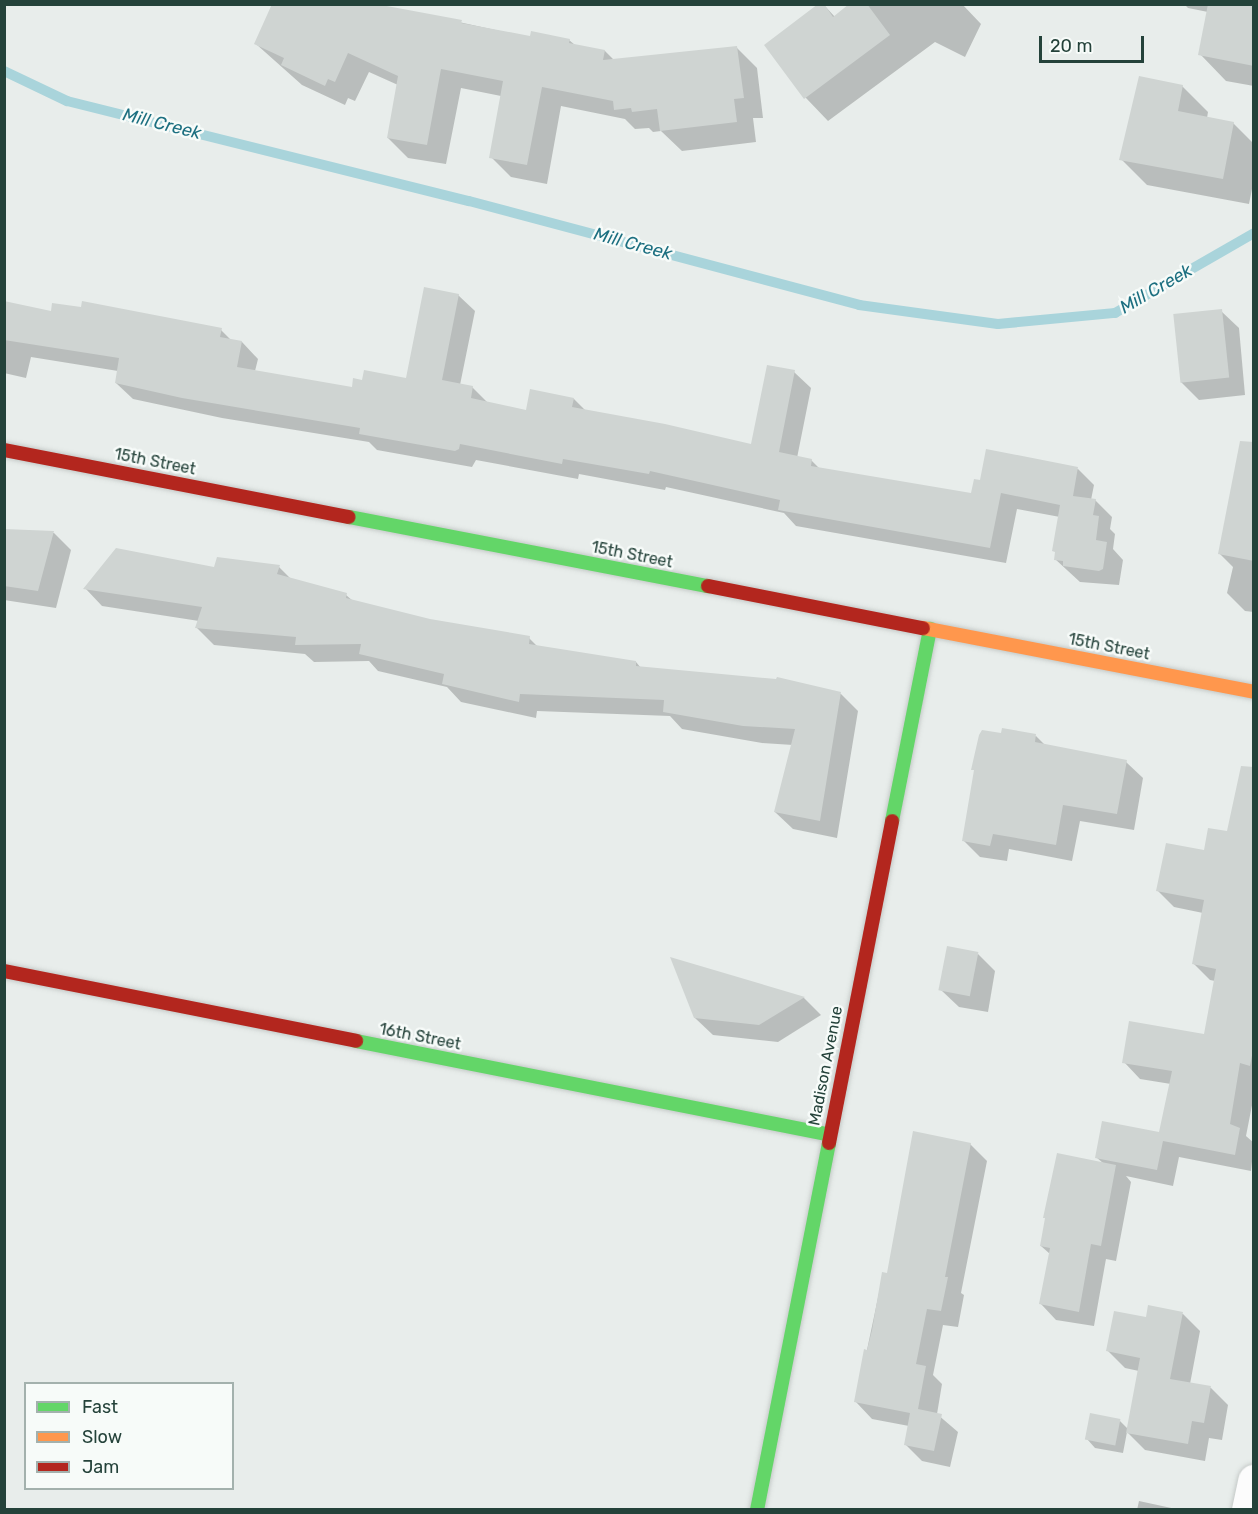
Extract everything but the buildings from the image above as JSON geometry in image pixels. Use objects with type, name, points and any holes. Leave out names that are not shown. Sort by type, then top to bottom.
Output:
[{"type":"street","name":"15th Street","points":[[4,450],[1254,692]]},
{"type":"street","name":"Madison Avenue","points":[[756,1509],[930,629]]},
{"type":"street","name":"16th Street","points":[[4,971],[829,1135]]},
{"type":"street","points":[[1248,1509],[1254,1481]]},
{"type":"waterway","name":"Mill Creek","points":[[4,71],[67,101],[469,201],[859,305],[998,324],[1115,313],[1254,233]]},
{"type":"traffic: fast","points":[[349,517],[708,586]]},
{"type":"traffic: fast","points":[[892,821],[930,629]]},
{"type":"traffic: fast","points":[[356,1041],[829,1135]]},
{"type":"traffic: fast","points":[[757,1510],[829,1143]]},
{"type":"traffic: slow","points":[[923,628],[1254,692]]},
{"type":"traffic: jam","points":[[4,450],[349,517]]},
{"type":"traffic: jam","points":[[708,586],[923,628]]},
{"type":"traffic: jam","points":[[829,1143],[892,821]]},
{"type":"traffic: jam","points":[[4,971],[356,1041]]}]
